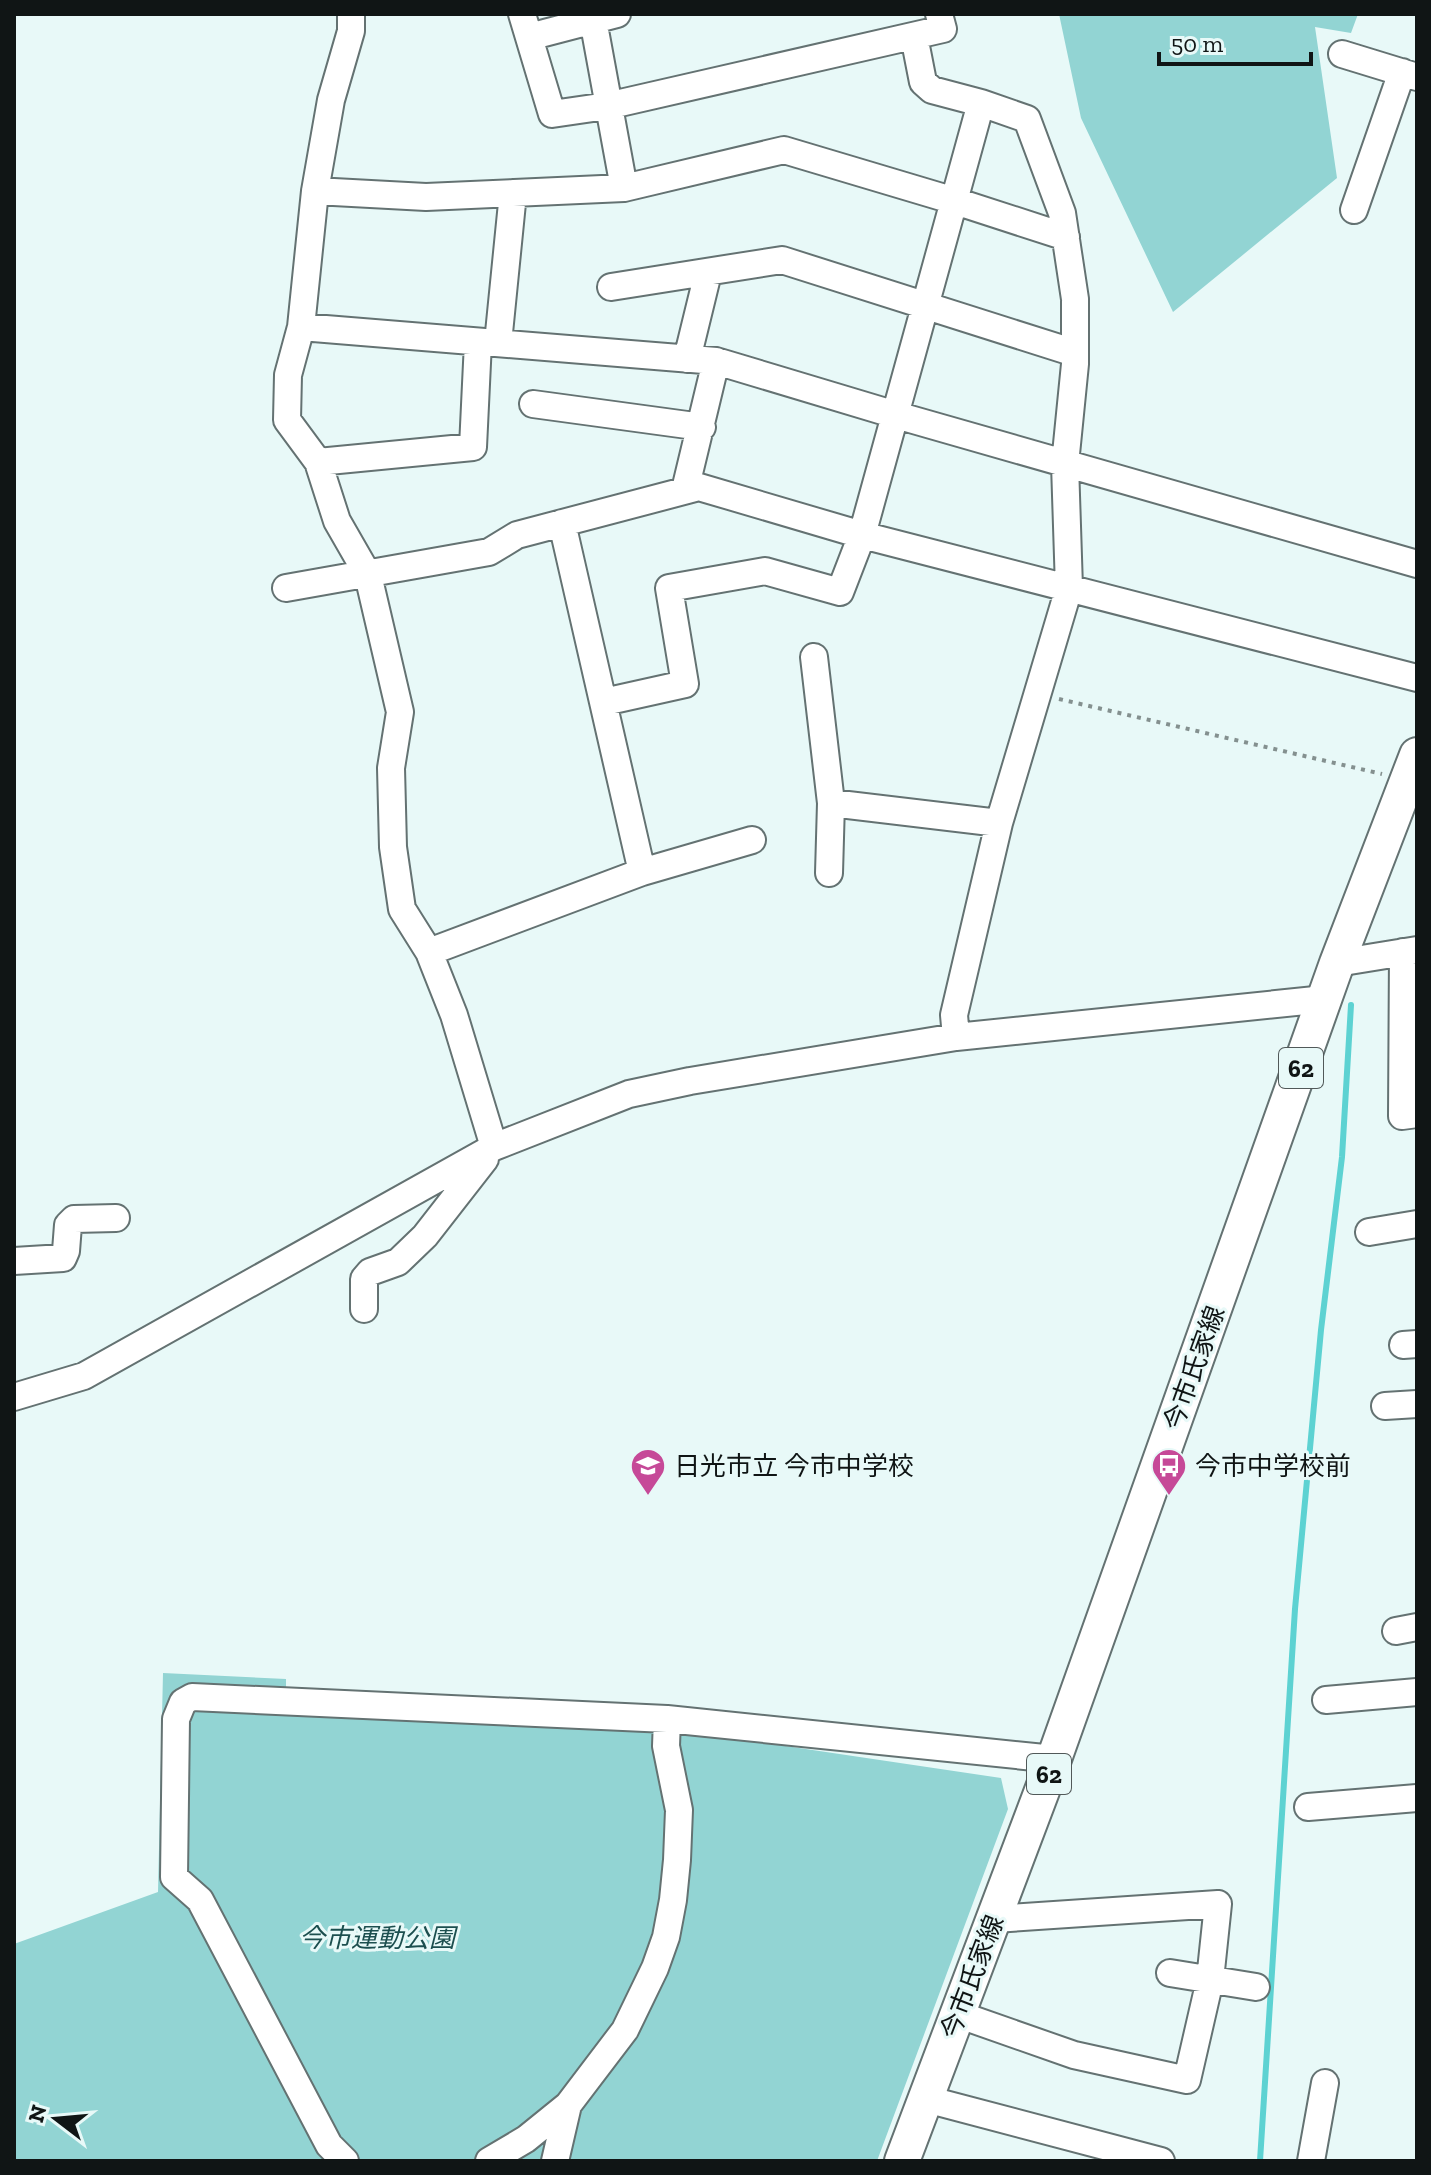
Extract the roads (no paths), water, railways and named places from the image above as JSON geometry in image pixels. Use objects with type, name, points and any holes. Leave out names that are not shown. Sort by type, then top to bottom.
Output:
[{"type":"main road","name":"今市氏家線","points":[[902,2161],[1054,1759],[1337,963],[1412,768]]},
{"type":"street","points":[[351,14],[351,31],[331,100],[315,191],[301,327],[288,375],[287,420],[318,462],[337,521],[368,575],[400,712],[391,768],[393,847],[402,909],[429,952],[454,1015],[494,1147]]},
{"type":"street","points":[[624,188],[607,106],[601,16],[526,25],[552,114],[607,106],[943,29],[939,14]]},
{"type":"street","points":[[914,36],[923,82],[932,90],[1027,119],[1062,213],[1075,299],[1075,353],[1065,464],[1069,588],[999,823],[954,1015],[956,1037]]},
{"type":"street","points":[[1342,54],[1409,75],[1354,210]]},
{"type":"street","points":[[604,702],[685,684],[669,588],[765,571],[840,592],[862,535],[981,103]]},
{"type":"street","points":[[315,191],[426,197],[624,188],[784,150],[1066,237]]},
{"type":"street","points":[[318,462],[473,447],[513,193]]},
{"type":"street","points":[[611,287],[782,260],[1075,353]]},
{"type":"street","points":[[687,359],[708,273]]},
{"type":"street","points":[[301,327],[716,361],[1417,564]]},
{"type":"street","points":[[685,490],[716,361]]},
{"type":"street","points":[[533,404],[702,427]]},
{"type":"street","points":[[286,588],[489,552],[517,535],[699,487],[862,535],[1417,678]]},
{"type":"street","points":[[562,523],[642,872]]},
{"type":"street","points":[[814,657],[831,803],[829,873]]},
{"type":"street","points":[[831,803],[999,823]]},
{"type":"street","points":[[429,952],[642,872],[752,840]]},
{"type":"street","points":[[1337,963],[1410,951],[1402,1116],[1417,1114]]},
{"type":"street","points":[[14,1397],[84,1376],[494,1147],[629,1094],[956,1037],[1325,999]]},
{"type":"street","points":[[364,1309],[364,1279],[370,1272],[398,1262],[425,1236],[494,1147]]},
{"type":"street","points":[[14,1261],[63,1258],[68,1225],[74,1219],[116,1218]]},
{"type":"street","points":[[1369,1232],[1417,1224]]},
{"type":"street","points":[[1385,1406],[1417,1404]]},
{"type":"street","points":[[1326,1700],[1417,1692]]},
{"type":"street","points":[[345,2161],[329,2145],[200,1900],[174,1877],[176,1719],[183,1702],[192,1697],[667,1719],[1054,1759]]},
{"type":"street","points":[[489,2161],[526,2139],[568,2105],[625,2030],[655,1968],[666,1937],[673,1900],[679,1810],[666,1746],[667,1719]]},
{"type":"street","points":[[1308,1807],[1417,1798]]},
{"type":"street","points":[[957,2014],[1074,2055],[1187,2080],[1210,1980],[1218,1904],[994,1919]]},
{"type":"street","points":[[1170,1973],[1256,1987]]},
{"type":"street","points":[[1311,2161],[1325,2083]]},
{"type":"street","points":[[926,2099],[1161,2161]]},
{"type":"street","points":[[555,2161],[568,2105]]},
{"type":"waterway","points":[[1260,2161],[1295,1609],[1321,1330],[1342,1157],[1351,1005]]},
{"type":"place","name":"日光市立 今市中学校","points":[[648,1497]]},
{"type":"place","name":"今市中学校前","points":[[1169,1497]]},
{"type":"park label","name":"今市運動公園","points":[[377,1938]]}]
